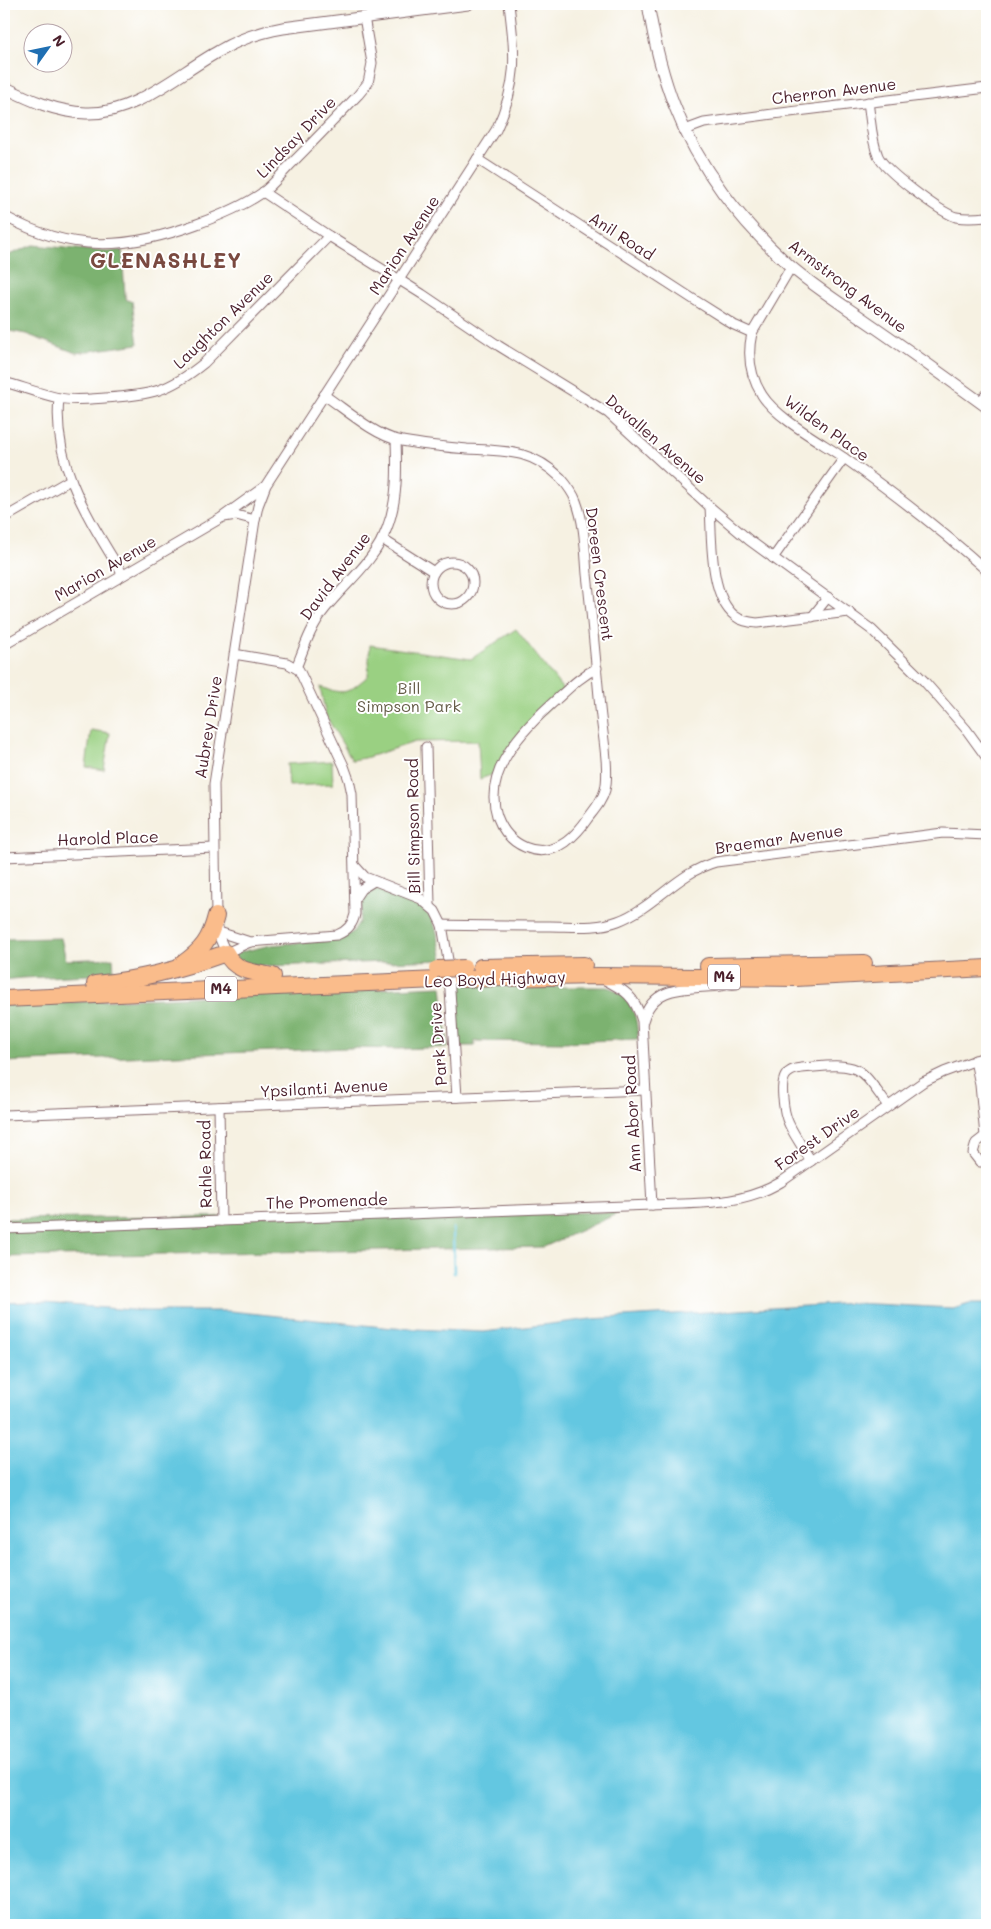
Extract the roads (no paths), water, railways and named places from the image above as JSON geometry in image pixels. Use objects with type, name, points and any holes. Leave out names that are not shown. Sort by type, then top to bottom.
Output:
[{"type":"highway","points":[[159,973],[181,964],[200,950],[217,924]]},
{"type":"highway","points":[[95,984],[113,983],[159,973],[202,962],[226,953],[230,961],[237,968],[273,976]]},
{"type":"highway","name":"Leo Boyd Highway","points":[[462,974],[547,965],[803,964],[987,956]]},
{"type":"highway","name":"Leo Boyd Highway","points":[[4,988],[273,976],[462,974],[796,978],[987,968]]},
{"type":"highway","name":"Leo Boyd Highway","points":[[4,999],[437,974]]},
{"type":"street","points":[[4,87],[39,104],[65,111],[88,114],[105,112],[124,107],[143,98],[218,51],[256,33],[468,4]]},
{"type":"street","name":"Marion Avenue","points":[[258,506],[266,485],[496,130],[511,91],[515,71],[509,4]]},
{"type":"street","name":"Armstrong Avenue","points":[[648,4],[660,64],[675,107],[685,130],[708,170],[738,212],[791,267],[822,291],[985,401]]},
{"type":"street","name":"Lindsay Drive","points":[[4,216],[29,229],[52,237],[78,242],[114,245],[149,240],[182,230],[214,218],[263,192],[368,83],[372,63],[364,17]]},
{"type":"street","name":"Cherron Avenue","points":[[685,130],[704,123],[987,88]]},
{"type":"street","points":[[868,102],[875,148],[884,165],[892,173],[947,213],[967,218],[987,217]]},
{"type":"street","name":"Anil Road","points":[[477,159],[734,325],[752,333]]},
{"type":"street","name":"Davallen Avenue","points":[[263,192],[499,346],[608,413],[710,507],[773,558],[872,630],[924,681],[966,729],[987,758]]},
{"type":"street","name":"Laughton Avenue","points":[[4,382],[59,398],[86,400],[138,396],[163,390],[176,383],[204,362],[329,236]]},
{"type":"street","name":"Wilden Place","points":[[791,267],[752,333],[750,363],[756,385],[763,397],[785,418],[844,458],[931,522],[987,571]]},
{"type":"street","name":"Doreen Crescent","points":[[324,394],[379,432],[396,440],[522,453],[543,464],[564,481],[576,502],[582,530],[597,668],[606,775],[602,798],[576,833],[565,843],[544,851],[530,850],[520,846],[507,834],[497,814],[496,790],[503,762],[521,734],[540,714],[580,678],[597,668]]},
{"type":"street","points":[[59,398],[60,429],[70,480],[77,497],[122,575]]},
{"type":"street","name":"David Avenue","points":[[296,668],[322,613],[367,563],[382,539],[391,516],[394,498],[396,440]]},
{"type":"street","points":[[773,558],[844,458]]},
{"type":"street","points":[[4,518],[70,480]]},
{"type":"street","name":"Marion Avenue","points":[[4,645],[221,518],[266,485]]},
{"type":"street","name":"Aubrey Drive","points":[[226,953],[217,924],[214,848],[216,769],[254,520],[258,506]]},
{"type":"street","points":[[710,507],[716,578],[722,598],[730,612],[742,620],[756,623],[849,612]]},
{"type":"street","name":"Marion Avenue","points":[[221,518],[236,515],[254,520]]},
{"type":"street","points":[[382,539],[434,572]]},
{"type":"street","points":[[455,562],[463,565],[469,571],[472,578],[470,594],[464,600],[456,603],[448,604],[441,600],[435,595],[432,588],[431,579],[434,572],[440,566],[447,563],[455,562]]},
{"type":"street","points":[[812,617],[828,597]]},
{"type":"street","points":[[226,953],[250,942],[337,936],[348,929],[354,919],[355,898],[352,794],[349,780],[311,695],[296,668],[287,663],[234,654]]},
{"type":"street","name":"Bill Simpson Road","points":[[426,747],[430,905]]},
{"type":"street","name":"Braemar Avenue","points":[[442,925],[572,926],[608,924],[617,922],[640,910],[696,868],[716,862],[943,834],[987,834]]},
{"type":"street","name":"Harold Place","points":[[4,856],[214,848]]},
{"type":"street","points":[[354,863],[361,875],[414,896],[430,905]]},
{"type":"street","points":[[355,898],[361,889],[374,881]]},
{"type":"street","name":"Park Drive","points":[[430,905],[442,925],[448,960],[457,1097]]},
{"type":"street","points":[[217,924],[250,942]]},
{"type":"street","name":"Ann Abor Road","points":[[598,976],[631,996],[636,1003],[642,1021],[652,1205]]},
{"type":"street","points":[[642,1021],[652,1001],[663,994],[676,990],[796,978]]},
{"type":"street","name":"Forest Drive","points":[[652,1205],[721,1202],[748,1198],[772,1188],[934,1076],[987,1056]]},
{"type":"street","points":[[975,1060],[986,1137],[976,1144],[973,1153],[980,1162],[987,1161]]},
{"type":"street","points":[[811,1161],[789,1124],[784,1108],[783,1081],[792,1070],[841,1065],[852,1066],[867,1077],[888,1106]]},
{"type":"street","name":"Ypsilanti Avenue","points":[[4,1115],[645,1090]]},
{"type":"street","name":"Rahle Road","points":[[219,1108],[221,1221]]},
{"type":"street","name":"The Promenade","points":[[4,1229],[652,1205]]},
{"type":"water","points":[[31,1302],[144,1311],[230,1311],[393,1328],[484,1332],[591,1319],[854,1303],[953,1308],[969,1303],[987,1303],[987,1925],[4,1925],[4,1303]]},
{"type":"waterway","points":[[453,1228],[454,1273]]},
{"type":"district","name":"GLENASHLEY","points":[[166,261]]},
{"type":"park label","name":"Bill Simpson Park","points":[[409,697]]}]
